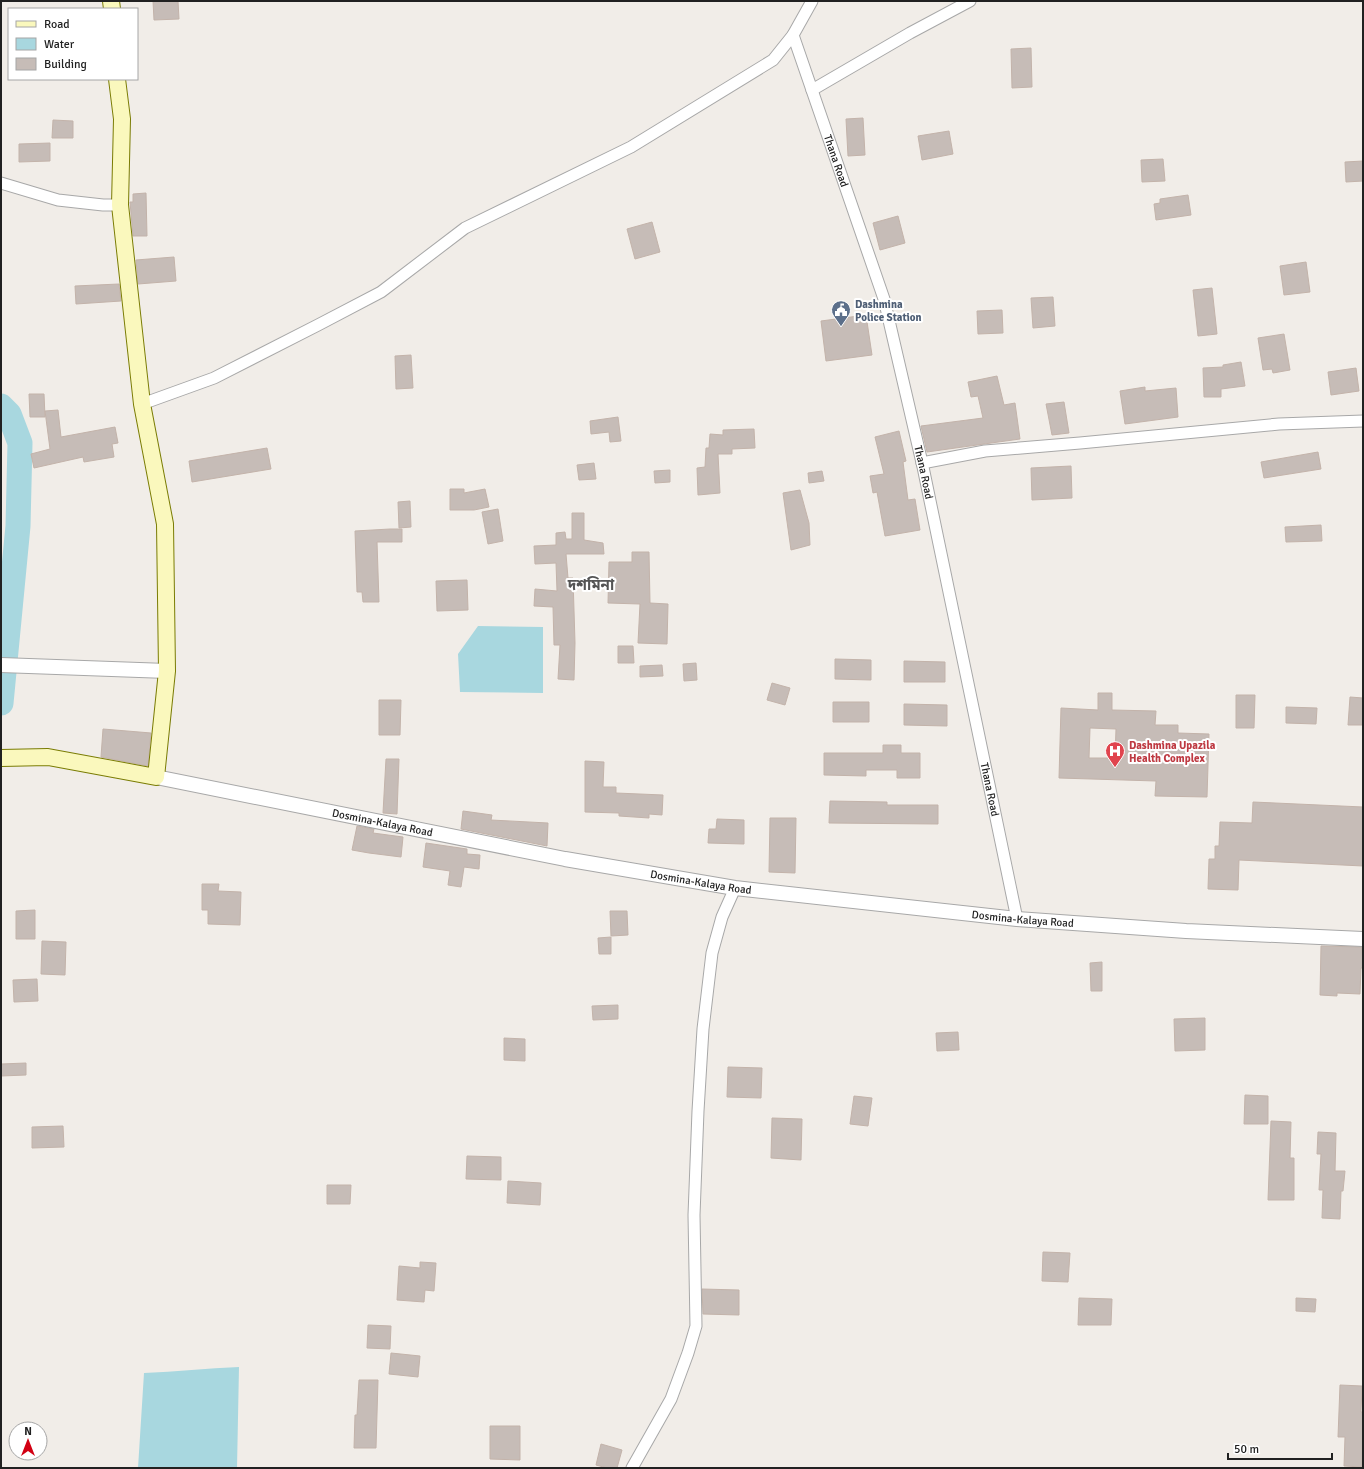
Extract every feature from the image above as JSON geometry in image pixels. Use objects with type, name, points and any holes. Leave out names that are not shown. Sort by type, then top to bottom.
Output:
[{"type":"main road","points":[[117,80],[122,119],[120,205],[142,404],[165,524],[167,671],[156,777]]},
{"type":"main road","name":"Dosmina-Kalaya Road","points":[[1,758],[48,757],[156,777]]},
{"type":"street","points":[[142,404],[214,378],[381,292],[465,228],[631,147],[773,60],[793,35],[812,1]]},
{"type":"street","points":[[812,90],[910,33],[970,1]]},
{"type":"street","name":"Thana Road","points":[[793,35],[884,299],[922,463],[1017,919]]},
{"type":"street","points":[[1,183],[58,200],[103,205],[120,205]]},
{"type":"street","points":[[922,463],[985,450],[1080,443],[1279,424],[1363,421]]},
{"type":"street","points":[[1,665],[167,671]]},
{"type":"street","name":"Dosmina-Kalaya Road","points":[[156,777],[564,859],[735,888],[1017,919],[1186,931],[1363,939]]},
{"type":"street","points":[[632,1468],[671,1399],[688,1354],[696,1326],[694,1214],[703,1029],[712,953],[722,917],[735,888]]},
{"type":"water","points":[[478,626],[543,627],[543,693],[460,692],[458,654]]},
{"type":"water","points":[[239,1367],[237,1468],[138,1468],[144,1373]]},
{"type":"building","points":[[153,1],[178,1],[179,19],[154,20]]},
{"type":"building","points":[[1031,48],[1032,87],[1012,88],[1011,49]]},
{"type":"building","points":[[863,118],[865,155],[848,156],[846,119]]},
{"type":"building","points":[[53,120],[73,121],[73,138],[52,138]]},
{"type":"building","points":[[949,131],[953,154],[922,160],[918,136]]},
{"type":"building","points":[[50,143],[50,161],[19,162],[19,144]]},
{"type":"building","points":[[1163,159],[1165,181],[1142,182],[1141,160]]},
{"type":"building","points":[[1363,161],[1363,181],[1346,182],[1345,162]]},
{"type":"building","points":[[146,193],[147,236],[133,236],[130,202],[133,202],[133,194]]},
{"type":"building","points":[[1188,195],[1191,215],[1156,220],[1154,204],[1160,203],[1160,199]]},
{"type":"building","points":[[898,216],[905,243],[880,250],[873,223]]},
{"type":"building","points":[[652,222],[660,252],[635,259],[627,229]]},
{"type":"building","points":[[174,257],[176,281],[138,284],[136,260]]},
{"type":"building","points":[[1306,262],[1310,292],[1284,295],[1280,266]]},
{"type":"building","points":[[119,284],[121,301],[76,304],[75,286]]},
{"type":"building","points":[[1212,288],[1217,334],[1198,336],[1193,290]]},
{"type":"building","points":[[1053,297],[1055,326],[1033,328],[1031,298]]},
{"type":"building","points":[[1002,310],[1003,333],[978,334],[977,311]]},
{"type":"building","points":[[866,315],[872,355],[826,361],[821,321]]},
{"type":"building","points":[[1284,334],[1290,370],[1273,373],[1272,369],[1263,370],[1258,338]]},
{"type":"building","points":[[411,355],[413,388],[396,389],[395,356]]},
{"type":"building","points":[[1241,362],[1245,386],[1221,389],[1221,397],[1204,397],[1203,368],[1223,367],[1223,365]]},
{"type":"building","points":[[1356,368],[1359,391],[1331,395],[1328,372]]},
{"type":"building","points":[[997,376],[1004,405],[1015,403],[1020,439],[927,452],[921,426],[983,418],[978,396],[971,397],[968,382]]},
{"type":"building","points":[[1145,387],[1145,391],[1176,388],[1178,417],[1125,424],[1120,391]]},
{"type":"building","points":[[29,394],[44,394],[45,417],[30,417]]},
{"type":"building","points":[[1064,402],[1069,433],[1052,435],[1046,404]]},
{"type":"building","points":[[58,410],[61,437],[115,427],[118,443],[112,444],[114,457],[84,462],[83,457],[34,468],[31,454],[50,449],[45,411]]},
{"type":"building","points":[[618,417],[621,441],[610,442],[609,432],[591,434],[590,421]]},
{"type":"building","points":[[754,429],[755,448],[732,449],[732,454],[718,454],[720,493],[698,495],[697,468],[705,467],[706,448],[709,448],[710,434],[723,435],[723,430]]},
{"type":"building","points":[[899,431],[906,461],[903,462],[908,500],[915,499],[920,530],[885,536],[877,492],[873,493],[870,476],[884,474],[875,437]]},
{"type":"building","points":[[267,448],[271,469],[192,482],[189,461]]},
{"type":"building","points":[[1318,452],[1321,469],[1264,478],[1261,462]]},
{"type":"building","points":[[594,463],[596,479],[579,480],[577,465]]},
{"type":"building","points":[[1071,466],[1072,498],[1032,500],[1031,468]]},
{"type":"building","points":[[670,470],[670,482],[655,483],[654,471]]},
{"type":"building","points":[[822,471],[824,481],[809,483],[808,473]]},
{"type":"building","points":[[450,489],[464,489],[464,493],[485,489],[489,507],[474,510],[450,510]]},
{"type":"building","points":[[800,490],[809,523],[810,545],[791,550],[783,493]]},
{"type":"building","points":[[410,501],[411,527],[399,528],[398,502]]},
{"type":"building","points":[[498,509],[503,541],[488,544],[482,512]]},
{"type":"building","points":[[572,513],[584,513],[584,540],[603,543],[604,554],[566,554],[568,578],[573,578],[575,643],[574,680],[558,679],[560,645],[554,645],[553,607],[534,606],[535,589],[557,591],[556,563],[535,564],[534,546],[556,545],[556,533],[565,532],[566,539],[572,539]]},
{"type":"building","points":[[1321,525],[1322,541],[1286,542],[1285,527]]},
{"type":"building","points":[[402,529],[402,542],[377,542],[379,602],[363,602],[362,592],[357,592],[355,531]]},
{"type":"building","points":[[632,552],[649,552],[650,603],[668,604],[667,644],[638,643],[640,604],[608,603],[609,562],[632,562]]},
{"type":"building","points":[[467,580],[468,610],[437,611],[436,581]]},
{"type":"building","points":[[618,646],[633,646],[634,663],[618,663]]},
{"type":"building","points":[[835,659],[871,660],[871,680],[835,679]]},
{"type":"building","points":[[904,661],[945,662],[945,682],[904,682]]},
{"type":"building","points":[[696,663],[697,680],[684,681],[683,664]]},
{"type":"building","points":[[662,665],[663,676],[640,677],[640,666]]},
{"type":"building","points":[[772,683],[790,688],[785,705],[767,700]]},
{"type":"building","points":[[1098,693],[1112,693],[1112,710],[1156,711],[1155,725],[1178,725],[1178,733],[1209,734],[1207,797],[1155,796],[1156,781],[1059,778],[1061,708],[1098,710]],"holes":[[[1090,728],[1116,729],[1115,758],[1089,758]]]},
{"type":"building","points":[[1236,695],[1255,695],[1254,728],[1236,728]]},
{"type":"building","points":[[1350,697],[1363,698],[1363,725],[1348,725]]},
{"type":"building","points":[[379,700],[401,700],[400,735],[379,735]]},
{"type":"building","points":[[833,702],[869,702],[869,722],[833,722]]},
{"type":"building","points":[[904,704],[947,705],[947,726],[904,725]]},
{"type":"building","points":[[1286,707],[1317,708],[1316,724],[1286,723]]},
{"type":"building","points":[[103,729],[151,733],[148,766],[101,757]]},
{"type":"building","points":[[883,745],[901,745],[901,753],[920,753],[920,778],[897,778],[897,770],[866,770],[866,776],[824,775],[824,753],[883,753]]},
{"type":"building","points":[[386,759],[399,759],[397,814],[383,813]]},
{"type":"building","points":[[585,761],[604,762],[603,787],[616,787],[616,793],[663,795],[662,815],[649,814],[649,818],[619,816],[619,813],[585,812]]},
{"type":"building","points":[[830,801],[887,802],[887,805],[938,805],[938,824],[829,823]]},
{"type":"building","points":[[1253,802],[1363,807],[1363,866],[1239,860],[1238,890],[1208,889],[1209,859],[1215,859],[1215,846],[1219,846],[1220,822],[1252,823]]},
{"type":"building","points":[[463,811],[492,815],[491,820],[548,823],[547,846],[461,829]]},
{"type":"building","points":[[770,818],[796,818],[795,873],[769,872]]},
{"type":"building","points":[[717,819],[744,820],[744,844],[708,843],[709,829],[716,829]]},
{"type":"building","points":[[357,826],[374,829],[373,833],[403,837],[401,857],[352,850]]},
{"type":"building","points":[[426,843],[467,849],[467,854],[480,855],[479,869],[464,867],[461,887],[448,885],[450,871],[423,867]]},
{"type":"building","points":[[202,884],[219,884],[218,891],[241,892],[240,925],[208,924],[208,910],[202,910]]},
{"type":"building","points":[[35,910],[35,939],[16,939],[16,911]]},
{"type":"building","points":[[610,911],[627,911],[628,935],[611,936]]},
{"type":"building","points":[[611,937],[611,954],[599,954],[598,938]]},
{"type":"building","points":[[42,941],[66,942],[65,975],[41,974]]},
{"type":"building","points":[[1321,946],[1362,947],[1363,968],[1361,968],[1360,994],[1337,993],[1337,996],[1320,995]]},
{"type":"building","points":[[1102,962],[1102,991],[1091,991],[1090,963]]},
{"type":"building","points":[[37,979],[38,1001],[14,1002],[13,980]]},
{"type":"building","points":[[618,1005],[618,1019],[593,1020],[592,1006]]},
{"type":"building","points":[[1205,1018],[1205,1050],[1175,1051],[1174,1019]]},
{"type":"building","points":[[958,1032],[959,1050],[937,1051],[936,1033]]},
{"type":"building","points":[[504,1038],[525,1039],[525,1061],[504,1060]]},
{"type":"building","points":[[26,1063],[26,1075],[1,1076],[1,1064]]},
{"type":"building","points":[[728,1067],[762,1068],[761,1098],[727,1097]]},
{"type":"building","points":[[1245,1095],[1268,1096],[1268,1124],[1244,1124]]},
{"type":"building","points":[[854,1096],[872,1098],[868,1126],[850,1124]]},
{"type":"building","points":[[772,1118],[802,1119],[801,1160],[771,1158]]},
{"type":"building","points":[[1271,1121],[1291,1122],[1290,1158],[1294,1158],[1294,1200],[1268,1200]]},
{"type":"building","points":[[63,1126],[64,1147],[32,1148],[32,1127]]},
{"type":"building","points":[[1318,1132],[1336,1133],[1335,1171],[1345,1171],[1343,1191],[1341,1191],[1340,1219],[1322,1218],[1323,1190],[1319,1190],[1321,1154],[1317,1154]]},
{"type":"building","points":[[467,1156],[501,1157],[501,1180],[466,1179]]},
{"type":"building","points":[[508,1181],[541,1183],[540,1205],[507,1203]]},
{"type":"building","points":[[327,1185],[351,1185],[350,1204],[327,1204]]},
{"type":"building","points":[[1043,1252],[1070,1253],[1068,1282],[1042,1281]]},
{"type":"building","points":[[420,1262],[436,1263],[434,1291],[425,1290],[424,1302],[397,1300],[399,1266],[420,1268]]},
{"type":"building","points":[[702,1289],[739,1290],[739,1315],[703,1314]]},
{"type":"building","points":[[1079,1298],[1112,1299],[1111,1325],[1078,1325]]},
{"type":"building","points":[[1296,1298],[1316,1299],[1315,1312],[1296,1311]]},
{"type":"building","points":[[368,1325],[391,1326],[390,1349],[367,1348]]},
{"type":"building","points":[[391,1353],[420,1356],[418,1377],[389,1374]]},
{"type":"building","points":[[359,1380],[378,1380],[376,1448],[354,1448],[355,1415],[357,1415]]},
{"type":"building","points":[[1340,1385],[1362,1386],[1362,1467],[1344,1466],[1345,1437],[1338,1437]]},
{"type":"building","points":[[490,1426],[520,1426],[520,1460],[490,1459]]},
{"type":"building","points":[[601,1444],[622,1450],[617,1468],[607,1468],[596,1465]]},
{"type":"waterway","points":[[1,406],[9,414],[20,443],[18,526],[1,703]]},
{"type":"place","name":"Dashmina Police Station","points":[[841,327]]},
{"type":"place","name":"Dashmina Upazila Health Complex","points":[[1115,768]]},
{"type":"district","name":"দশমিনা","points":[[591,585]]}]
